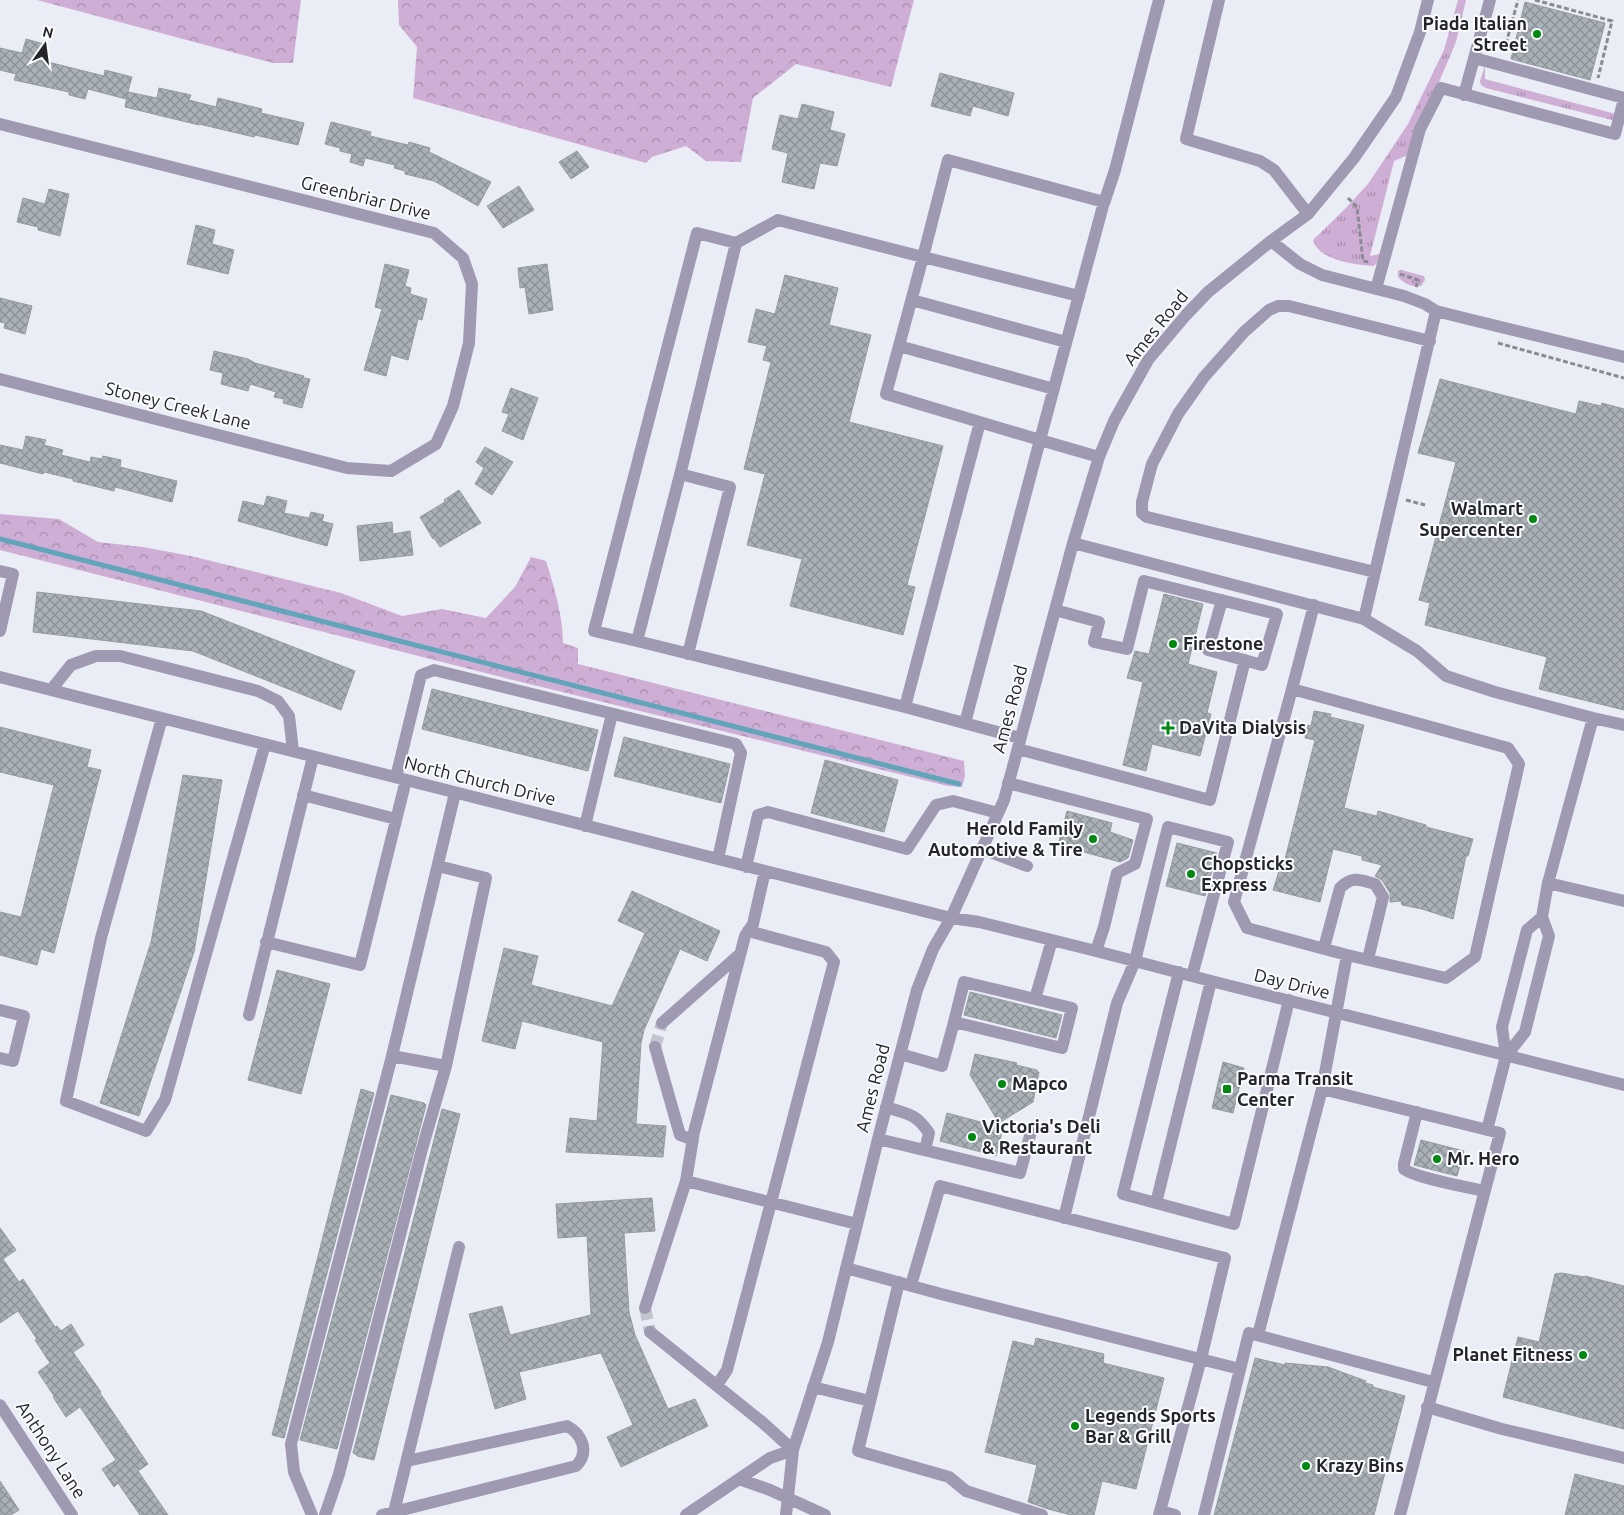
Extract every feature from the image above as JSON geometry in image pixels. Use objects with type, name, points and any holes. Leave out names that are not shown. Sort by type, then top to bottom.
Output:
[{"type":"street","points":[[964,723],[1104,203],[1116,170],[1159,0]]},
{"type":"street","points":[[1219,0],[1186,139],[1260,162],[1274,170],[1308,214]]},
{"type":"street","name":"Ames Road","points":[[786,1515],[792,1450],[828,1342],[917,990],[933,949],[951,918],[998,813],[1073,543],[1099,457],[1114,420],[1148,360],[1186,315],[1208,292],[1308,214],[1354,158],[1396,97],[1420,32],[1428,0]]},
{"type":"street","points":[[1464,95],[1490,0]]},
{"type":"street","points":[[1376,289],[1420,129],[1441,88],[1615,134],[1624,98],[1474,58]]},
{"type":"street","name":"Greenbriar Drive","points":[[0,124],[434,233],[463,258],[472,284],[469,343],[453,406],[436,444],[392,471],[347,468]]},
{"type":"street","points":[[1099,457],[886,394],[948,160],[1104,203]]},
{"type":"street","points":[[1079,296],[778,220],[736,243],[697,233],[594,631],[964,723],[1019,743],[1210,800],[1245,660]]},
{"type":"street","points":[[1271,241],[1300,264],[1322,275],[1404,296],[1436,310],[1624,357]]},
{"type":"street","points":[[637,641],[736,243]]},
{"type":"street","points":[[912,300],[1066,342]]},
{"type":"street","points":[[1375,572],[1147,517],[1142,513],[1142,502],[1152,464],[1178,414],[1204,377],[1244,332],[1269,310],[1278,306],[1289,306],[1430,341]]},
{"type":"street","points":[[1364,618],[1436,310]]},
{"type":"street","points":[[899,346],[1054,388]]},
{"type":"street","name":"Stoney Creek Lane","points":[[0,379],[347,468]]},
{"type":"street","points":[[905,707],[980,422]]},
{"type":"street","points":[[680,474],[730,487],[688,654]]},
{"type":"street","points":[[1073,543],[1364,618],[1417,651],[1446,676],[1495,692],[1624,726]]},
{"type":"street","points":[[0,571],[13,574],[0,628]]},
{"type":"street","points":[[1055,610],[1099,622],[1094,642],[1128,649],[1144,581],[1222,600],[1277,614],[1262,665],[1208,650],[1222,600]]},
{"type":"street","points":[[1292,689],[1508,748],[1519,764],[1475,957],[1446,978],[1368,960],[1247,928],[1234,902],[1314,605]]},
{"type":"street","points":[[51,690],[71,665],[96,656],[130,658],[258,691],[278,700],[289,716],[293,751]]},
{"type":"street","points":[[266,942],[360,965],[396,819],[401,779],[420,675],[434,670],[736,744],[741,753],[718,859]]},
{"type":"street","name":"North Church Drive","points":[[0,677],[951,918]]},
{"type":"street","points":[[585,826],[612,714]]},
{"type":"street","points":[[162,718],[101,938],[66,1101],[146,1131],[165,1100],[265,744]]},
{"type":"street","points":[[1506,1056],[1525,1032],[1550,936],[1542,917],[1548,882],[1592,718]]},
{"type":"street","points":[[249,1015],[313,756]]},
{"type":"street","points":[[1008,782],[1147,819],[1135,864],[1116,873],[1104,927],[1096,951]]},
{"type":"street","points":[[312,1515],[294,1472],[291,1444],[392,1056],[455,793]]},
{"type":"street","points":[[304,795],[396,819]]},
{"type":"street","points":[[746,866],[758,815],[768,812],[907,849],[936,805],[953,801],[998,813]]},
{"type":"street","points":[[1064,1218],[1117,1003],[1135,961],[1168,827],[1228,842],[1192,976]]},
{"type":"street","points":[[982,849],[1027,866]]},
{"type":"street","points":[[325,1515],[339,1474],[422,1149],[446,1066],[486,878],[438,866]]},
{"type":"street","points":[[645,1308],[686,1181],[693,1140],[740,954],[745,936],[753,924],[765,871]]},
{"type":"street","points":[[1324,948],[1340,888],[1346,882],[1353,879],[1375,884],[1383,897],[1368,960]]},
{"type":"street","points":[[1548,882],[1624,901]]},
{"type":"street","points":[[1487,1130],[1506,1056],[1502,1027],[1527,930],[1542,917]]},
{"type":"street","name":"Day Drive","points":[[951,918],[979,922],[1052,940],[1624,1085]]},
{"type":"street","points":[[717,1385],[727,1370],[834,962],[826,952],[748,932]]},
{"type":"street","points":[[1035,999],[1052,940]]},
{"type":"street","points":[[662,1023],[740,954]]},
{"type":"street","points":[[1258,1335],[1322,1089],[1347,954]]},
{"type":"street","points":[[1179,972],[1123,1194],[1234,1224],[1289,1000]]},
{"type":"street","points":[[1156,1203],[1211,981]]},
{"type":"street","points":[[900,1054],[942,1066],[964,982],[1072,1008],[1062,1048],[954,1022]]},
{"type":"street","points":[[0,1010],[24,1016],[14,1061],[0,1058]]},
{"type":"street","points":[[655,1047],[680,1135],[693,1140]]},
{"type":"street","points":[[392,1056],[446,1066]]},
{"type":"street","points":[[1322,1089],[1500,1133],[1433,1382],[1400,1515]]},
{"type":"street","points":[[886,1107],[914,1116],[923,1124],[929,1133],[925,1150]]},
{"type":"street","points":[[1417,1112],[1404,1169],[1421,1176],[1484,1192]]},
{"type":"street","points":[[878,1139],[1020,1173],[1032,1128]]},
{"type":"street","points":[[686,1181],[857,1224]]},
{"type":"street","points":[[1042,1515],[966,1491],[949,1477],[858,1451],[870,1401],[905,1284],[940,1186],[1225,1258],[1201,1359],[1160,1513],[1175,1515]]},
{"type":"street","points":[[388,1513],[407,1461],[459,1247]]},
{"type":"street","points":[[846,1268],[1240,1369]]},
{"type":"street","points":[[650,1332],[717,1385],[792,1450],[770,1458],[688,1514]]},
{"type":"street","points":[[1204,1515],[1249,1333],[1433,1382]]},
{"type":"street","points":[[813,1386],[870,1401]]},
{"type":"street","name":"Anthony Lane","points":[[0,1405],[72,1515]]},
{"type":"street","points":[[1427,1407],[1502,1429],[1624,1458]]},
{"type":"street","points":[[388,1513],[576,1466],[582,1461],[583,1454],[581,1440],[575,1431],[567,1426],[407,1461]]},
{"type":"street","points":[[739,1479],[788,1497],[825,1515]]},
{"type":"path","points":[[1503,54],[1518,0]]},
{"type":"path","points":[[1534,0],[1612,21],[1598,78]]},
{"type":"path","points":[[1348,198],[1357,206],[1364,260],[1376,265]]},
{"type":"path","points":[[1400,274],[1418,280],[1416,288]]},
{"type":"path","points":[[1494,342],[1624,378]]},
{"type":"green space","points":[[37,0],[301,0],[293,63],[273,63]]},
{"type":"green space","points":[[398,0],[914,0],[891,87],[796,64],[753,98],[741,162],[706,161],[686,146],[652,157],[646,163],[413,98],[417,47],[399,25]]},
{"type":"green space","points":[[1458,0],[1466,0],[1456,42],[1408,155],[1394,161],[1370,256],[1384,253],[1374,266],[1348,263],[1330,257],[1317,247],[1313,240],[1368,184],[1408,124],[1444,50]]},
{"type":"green space","points":[[1485,66],[1485,79],[1616,114],[1612,120],[1486,88],[1481,85],[1480,81]]},
{"type":"green space","points":[[1401,270],[1424,276],[1425,280],[1421,286],[1408,284],[1398,277],[1398,271]]},
{"type":"green space","points":[[0,514],[59,519],[98,542],[143,547],[191,556],[341,593],[402,616],[442,609],[486,618],[515,587],[531,557],[546,561],[560,612],[563,643],[578,648],[578,664],[964,761],[965,776],[962,787],[948,786],[517,681],[0,550]]},
{"type":"building","points":[[1525,2],[1605,23],[1590,80],[1511,59]]},
{"type":"building","points":[[26,39],[44,44],[40,60],[104,76],[105,70],[132,77],[126,99],[88,89],[85,99],[69,95],[69,92],[14,80],[16,74],[0,70],[0,48],[22,53]]},
{"type":"building","points":[[940,73],[1014,93],[1008,116],[973,106],[970,116],[931,106]]},
{"type":"building","points":[[159,88],[191,95],[189,100],[216,107],[218,98],[262,109],[261,113],[304,123],[298,145],[199,125],[125,107],[128,92],[157,98]]},
{"type":"building","points":[[802,104],[834,112],[830,130],[845,134],[837,166],[820,163],[814,189],[782,182],[788,153],[772,149],[780,115],[798,119]]},
{"type":"building","points":[[331,122],[371,132],[370,136],[408,145],[409,142],[430,148],[429,152],[491,182],[478,206],[434,181],[405,174],[405,171],[394,168],[395,165],[365,158],[363,166],[350,162],[352,154],[325,144]]},
{"type":"building","points":[[577,151],[589,167],[571,179],[559,162]]},
{"type":"building","points":[[519,186],[534,210],[503,228],[487,206]]},
{"type":"building","points":[[49,189],[69,194],[60,236],[38,230],[38,227],[17,222],[23,198],[45,204]]},
{"type":"building","points":[[196,225],[215,230],[212,244],[234,250],[228,274],[187,264]]},
{"type":"building","points":[[385,264],[409,270],[405,286],[411,288],[410,294],[427,299],[422,320],[418,319],[408,360],[391,355],[386,376],[364,370],[382,309],[375,307]]},
{"type":"building","points":[[547,264],[553,310],[529,314],[525,287],[520,288],[518,268]]},
{"type":"building","points":[[785,275],[838,288],[829,325],[871,335],[849,422],[943,446],[907,585],[915,587],[903,635],[790,606],[802,559],[747,545],[765,474],[744,469],[771,362],[763,360],[767,346],[748,342],[756,309],[775,314]]},
{"type":"building","points":[[0,298],[32,306],[25,334],[4,328],[5,323],[0,322]]},
{"type":"building","points":[[214,351],[248,359],[255,363],[310,379],[302,408],[283,403],[284,399],[274,397],[276,392],[250,384],[248,391],[221,384],[223,373],[210,370]]},
{"type":"building","name":"Walmart Supercenter","points":[[1440,379],[1576,414],[1579,401],[1601,406],[1602,403],[1624,409],[1624,710],[1539,689],[1547,657],[1425,625],[1430,603],[1419,600],[1456,462],[1418,453]]},
{"type":"building","points":[[511,388],[538,398],[523,440],[502,431],[509,414],[502,412]]},
{"type":"building","points":[[26,436],[46,440],[44,445],[63,450],[61,455],[90,462],[91,457],[102,459],[103,456],[121,460],[120,467],[177,481],[172,502],[115,487],[114,491],[73,481],[73,479],[44,472],[43,474],[0,463],[0,445],[23,450]]},
{"type":"building","points":[[485,447],[513,462],[492,495],[475,484],[484,468],[476,462]]},
{"type":"building","points":[[459,490],[481,523],[440,547],[420,517],[445,502],[444,500]]},
{"type":"building","points":[[267,496],[287,501],[284,513],[309,518],[311,512],[324,515],[322,521],[333,524],[327,546],[238,521],[243,501],[264,506]]},
{"type":"building","points":[[392,522],[393,534],[410,531],[413,555],[360,561],[357,526]]},
{"type":"building","points":[[37,592],[201,611],[355,671],[341,710],[193,651],[33,632]]},
{"type":"building","points":[[1164,594],[1203,604],[1188,664],[1217,672],[1207,713],[1211,714],[1200,756],[1152,744],[1146,771],[1123,765],[1143,682],[1127,678],[1135,651],[1149,654]]},
{"type":"building","points":[[432,689],[598,730],[588,771],[422,729]]},
{"type":"building","points":[[1314,711],[1331,714],[1330,717],[1364,725],[1344,808],[1377,816],[1378,811],[1426,825],[1426,827],[1473,839],[1468,856],[1466,856],[1453,919],[1402,905],[1401,901],[1390,902],[1390,893],[1382,880],[1375,876],[1382,865],[1362,860],[1362,856],[1333,849],[1320,902],[1273,890],[1279,871],[1282,871],[1315,740],[1305,738],[1308,725],[1311,726]]},
{"type":"building","points":[[0,727],[91,750],[87,767],[101,770],[54,953],[41,949],[37,965],[0,955],[0,912],[21,917],[54,785],[0,772]]},
{"type":"building","points":[[624,737],[730,764],[721,803],[614,776]]},
{"type":"building","points":[[825,760],[898,780],[884,832],[811,813]]},
{"type":"building","points":[[183,775],[222,780],[194,952],[139,1116],[100,1103],[151,942]]},
{"type":"building","points":[[1067,811],[1112,823],[1110,832],[1133,840],[1128,858],[1120,862],[1058,845]]},
{"type":"building","points":[[1177,843],[1217,853],[1205,896],[1166,886]]},
{"type":"building","points":[[632,891],[720,931],[707,961],[680,949],[644,1030],[641,1043],[636,1124],[666,1126],[663,1157],[566,1152],[570,1118],[597,1121],[603,1042],[522,1021],[515,1049],[482,1041],[504,948],[538,956],[531,985],[612,1006],[645,933],[618,921]]},
{"type":"building","points":[[277,970],[330,984],[301,1094],[248,1080]]},
{"type":"building","points":[[970,992],[1062,1015],[1056,1038],[964,1015]]},
{"type":"building","points":[[975,1054],[1017,1063],[1016,1065],[1037,1070],[1039,1072],[1033,1102],[999,1123],[970,1075]]},
{"type":"building","points":[[1223,1062],[1244,1068],[1233,1113],[1212,1108]]},
{"type":"building","points":[[361,1089],[374,1093],[284,1438],[272,1435]]},
{"type":"building","points":[[391,1095],[426,1105],[337,1449],[300,1440]]},
{"type":"building","points":[[442,1109],[460,1114],[374,1460],[357,1456],[353,1453]]},
{"type":"building","points":[[947,1113],[1003,1128],[996,1156],[940,1141]]},
{"type":"building","points":[[1421,1140],[1464,1151],[1457,1176],[1414,1165]]},
{"type":"building","points":[[652,1198],[655,1231],[624,1233],[629,1312],[635,1335],[668,1409],[695,1399],[708,1426],[621,1467],[607,1437],[633,1425],[601,1353],[519,1372],[526,1399],[495,1409],[469,1314],[502,1306],[510,1335],[591,1315],[587,1236],[558,1238],[556,1204]]},
{"type":"building","points":[[0,1228],[16,1250],[3,1259],[19,1282],[23,1279],[55,1327],[57,1326],[61,1331],[71,1324],[84,1345],[73,1352],[148,1464],[138,1471],[168,1515],[140,1515],[118,1483],[114,1487],[102,1469],[116,1460],[80,1407],[66,1417],[38,1372],[50,1363],[35,1340],[37,1339],[18,1311],[0,1323]]},
{"type":"building","points":[[1555,1274],[1585,1276],[1624,1286],[1624,1429],[1503,1397],[1518,1337],[1539,1342]]},
{"type":"building","points":[[1036,1338],[1104,1354],[1103,1363],[1164,1378],[1136,1489],[1102,1481],[1094,1515],[1071,1515],[1028,1502],[1037,1465],[985,1452],[1013,1341],[1034,1346]]},
{"type":"building","points":[[1255,1358],[1285,1365],[1285,1363],[1328,1367],[1366,1381],[1365,1383],[1373,1385],[1373,1387],[1405,1396],[1374,1515],[1214,1515]]},
{"type":"building","points":[[1575,1474],[1624,1486],[1624,1515],[1565,1515]]},
{"type":"building","points":[[0,1481],[19,1510],[11,1515],[0,1515]]},
{"type":"waterway","points":[[0,539],[959,784]]},
{"type":"tunnel","points":[[655,1047],[662,1023]]},
{"type":"tunnel","points":[[645,1308],[650,1332]]},
{"type":"place","name":"Piada Italian Street","points":[[1537,34]]},
{"type":"place","name":"Walmart Supercenter","points":[[1533,519]]},
{"type":"place","name":"Firestone","points":[[1173,644]]},
{"type":"place","name":"DaVita Dialysis","points":[[1168,728]]},
{"type":"place","name":"Herold Family Automotive & Tire","points":[[1093,839]]},
{"type":"place","name":"Chopsticks Express","points":[[1191,874]]},
{"type":"place","name":"Mapco","points":[[1002,1084]]},
{"type":"place","name":"Parma Transit Center","points":[[1227,1089]]},
{"type":"place","name":"Victoria's Deli & Restaurant","points":[[972,1137]]},
{"type":"place","name":"Mr. Hero","points":[[1437,1159]]},
{"type":"place","name":"Planet Fitness","points":[[1583,1355]]},
{"type":"place","name":"Legends Sports Bar & Grill","points":[[1075,1426]]},
{"type":"place","name":"Krazy Bins","points":[[1306,1466]]}]
